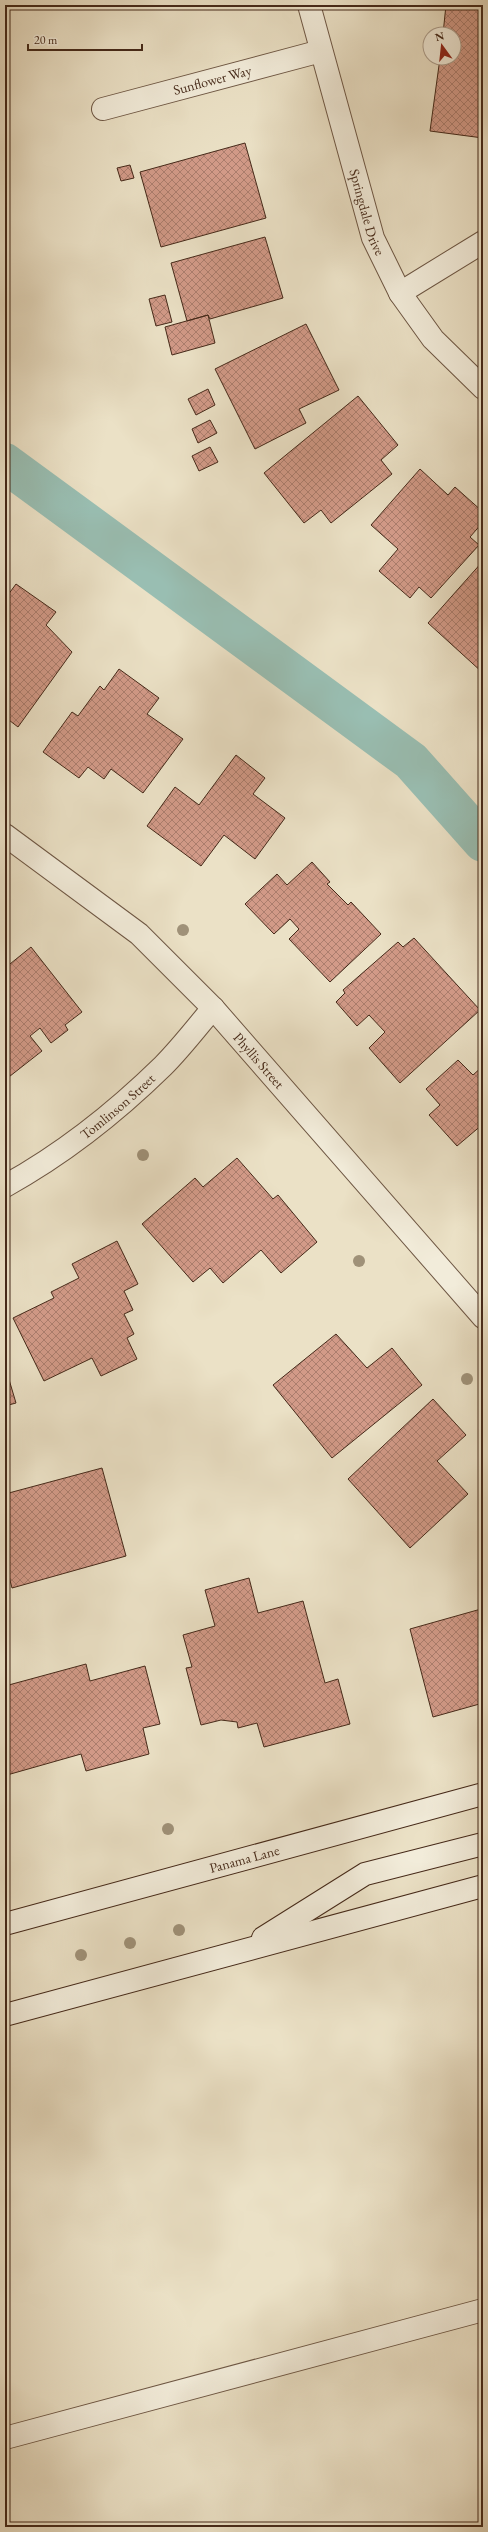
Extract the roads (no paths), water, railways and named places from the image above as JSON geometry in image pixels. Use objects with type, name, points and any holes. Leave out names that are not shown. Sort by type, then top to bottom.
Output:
[{"type":"street","name":"Springdale Drive","points":[[309,5],[373,238],[400,293],[433,339],[483,388]]},
{"type":"street","name":"Sunflower Way","points":[[103,109],[321,51]]},
{"type":"street","points":[[400,293],[483,242]]},
{"type":"street","name":"Phyllis Street","points":[[5,835],[139,934],[213,1008],[483,1317]]},
{"type":"street","name":"Tomlinson Street","points":[[5,1186],[34,1170],[102,1122],[164,1065],[213,1008]]},
{"type":"street","name":"Panama Lane","points":[[5,1924],[483,1794]]},
{"type":"street","points":[[243,1950],[365,1874],[483,1844]]},
{"type":"street","points":[[5,2015],[483,1886]]},
{"type":"street","points":[[5,2438],[483,2310]]},
{"type":"waterway","points":[[5,463],[411,761],[483,842]]}]
